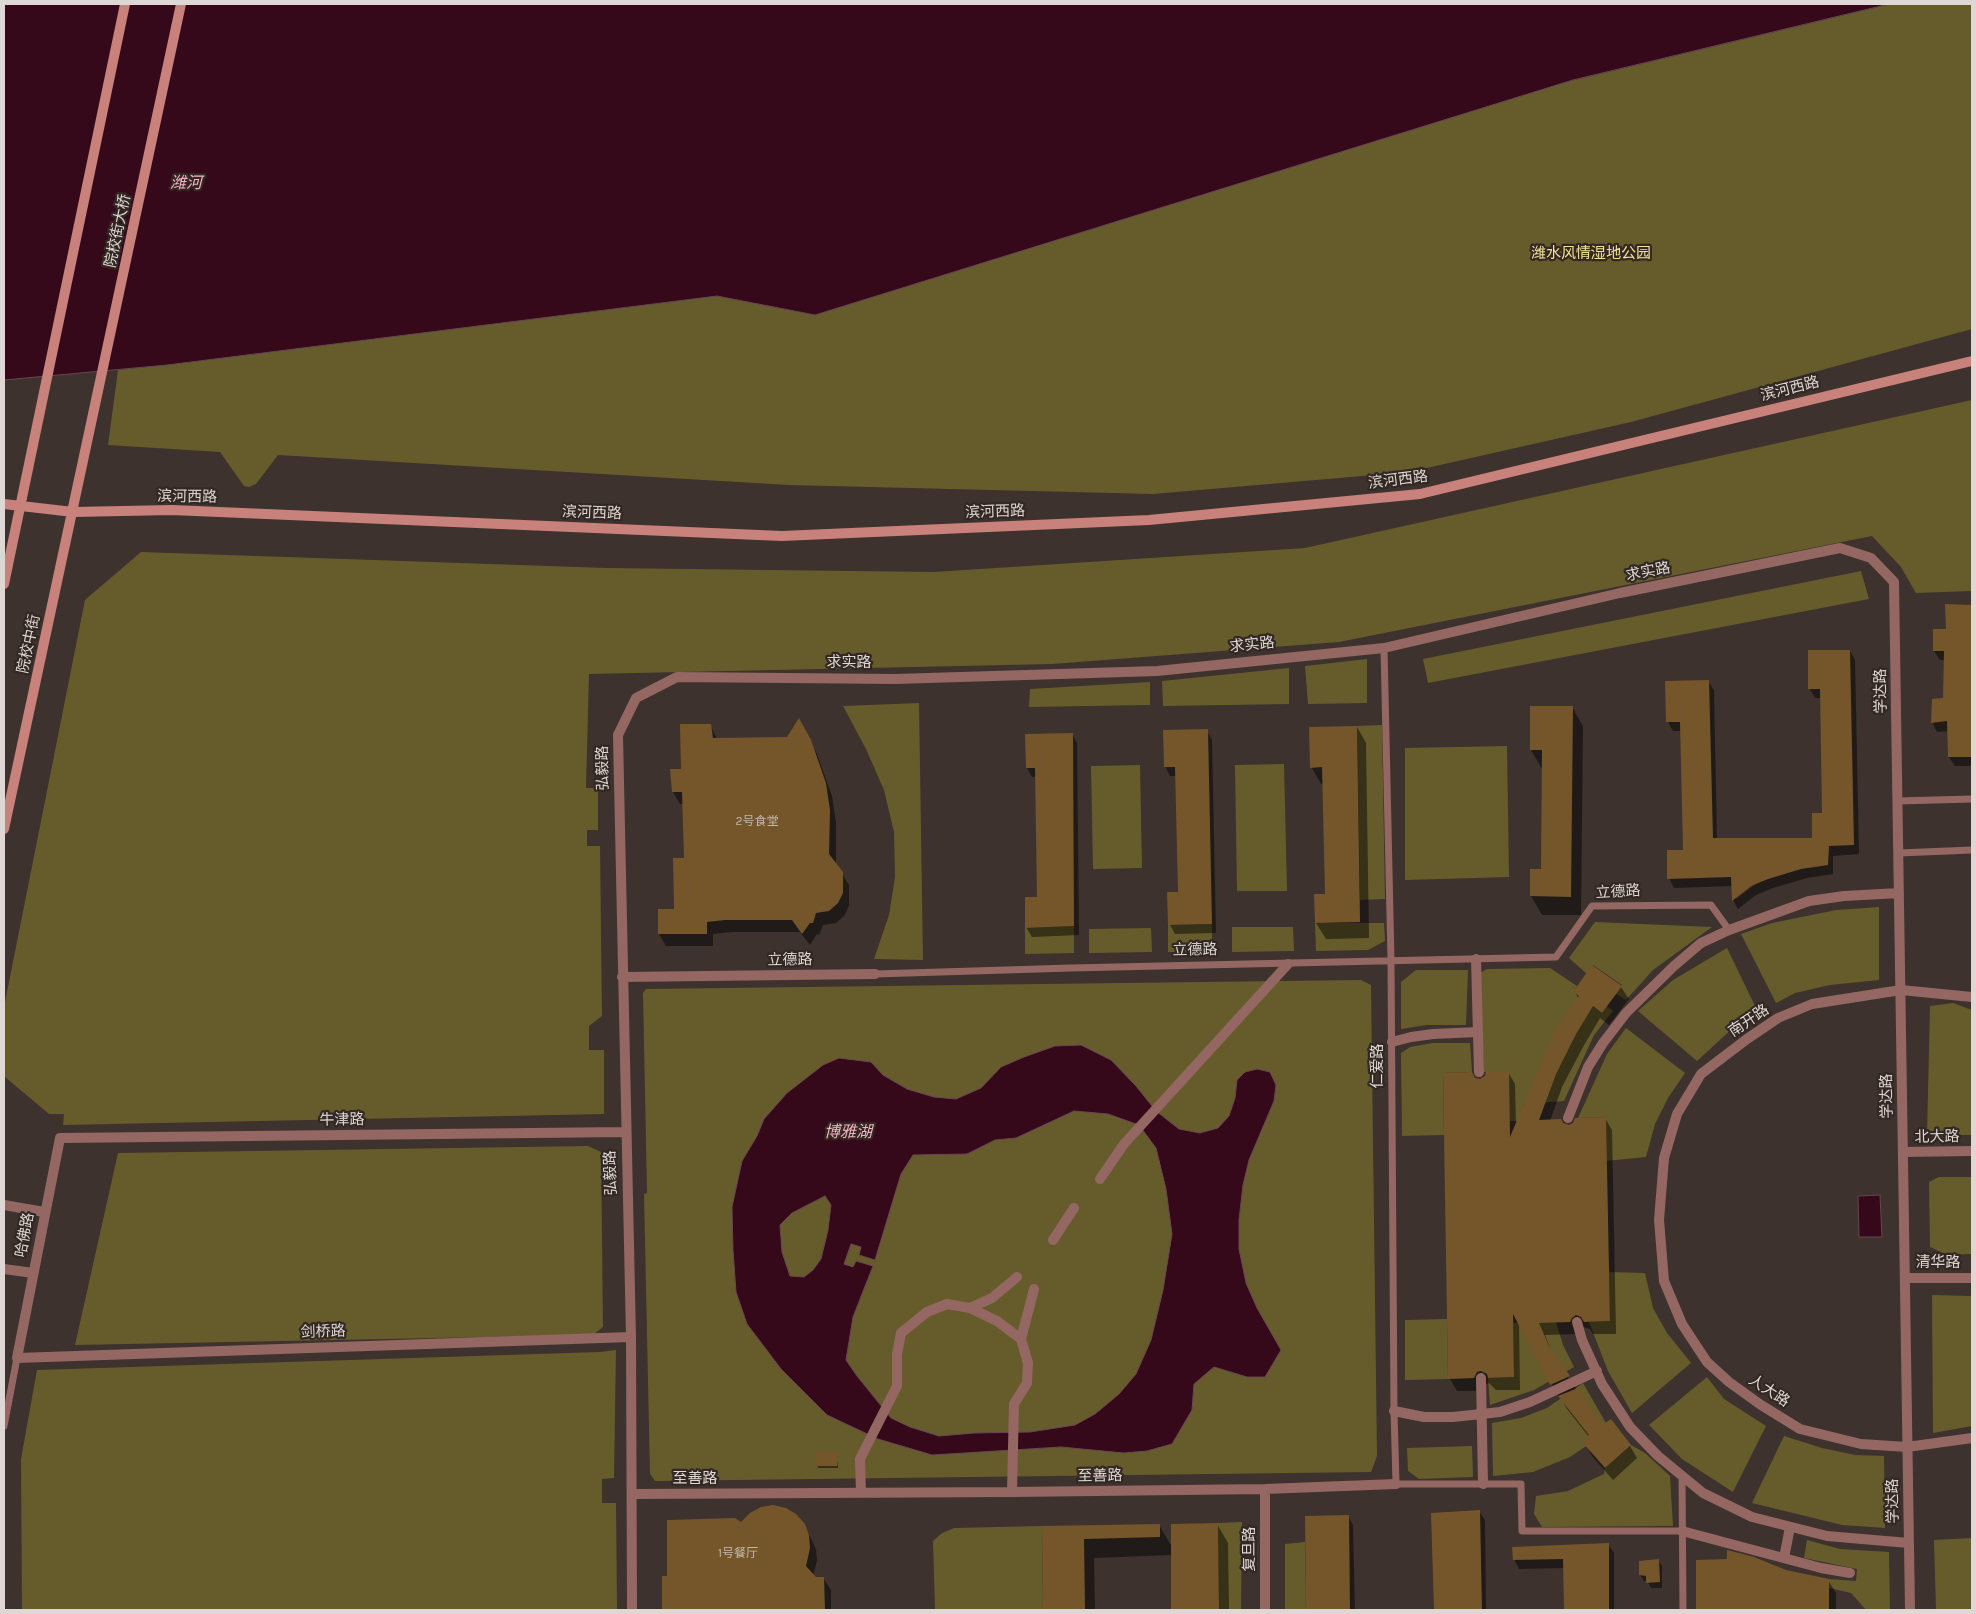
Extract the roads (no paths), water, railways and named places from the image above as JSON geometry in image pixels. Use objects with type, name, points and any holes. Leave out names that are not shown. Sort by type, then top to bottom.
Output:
[{"type":"street","points":[[4,584],[125,4]]},
{"type":"street","name":"院校街大桥","points":[[84,464],[181,4]]},
{"type":"street","name":"滨河西路","points":[[4,504],[73,512],[172,510],[782,536],[1149,520],[1420,494],[1972,361]]},
{"type":"street","name":"院校中街","points":[[4,829],[84,464]]},
{"type":"street","name":"求实路","points":[[618,735],[636,698],[678,677],[895,679],[1158,671],[1384,648],[1620,593],[1840,548],[1872,558],[1894,582]]},
{"type":"street","name":"学达路","points":[[1894,582],[1910,1610]]},
{"type":"street","name":"弘毅路","points":[[618,735],[625,1132],[631,1337],[632,1610]]},
{"type":"street","points":[[1568,1118],[1588,1067],[1603,1043],[1626,1013],[1674,966],[1701,943],[1729,930],[1809,902],[1844,896],[1899,893]]},
{"type":"street","points":[[1476,959],[1478,1072]]},
{"type":"street","points":[[1100,1179],[1124,1144],[1288,964]]},
{"type":"street","name":"立德路","points":[[622,977],[875,974]]},
{"type":"street","name":"南开路","points":[[1659,1220],[1664,1158],[1678,1114],[1701,1074],[1778,1018],[1812,1004],[1901,990],[1972,997]]},
{"type":"street","points":[[1392,1042],[1411,1036],[1478,1032]]},
{"type":"street","name":"牛津路","points":[[60,1138],[625,1132]]},
{"type":"street","name":"哈佛路","points":[[17,1358],[44,1212],[60,1138]]},
{"type":"street","name":"北大路","points":[[1903,1152],[1972,1152]]},
{"type":"street","points":[[4,1205],[44,1212]]},
{"type":"street","points":[[1053,1240],[1074,1208]]},
{"type":"street","name":"人大路","points":[[1659,1220],[1664,1281],[1682,1324],[1707,1362],[1728,1382],[1761,1405],[1800,1429],[1861,1444],[1907,1447],[1972,1438]]},
{"type":"street","points":[[4,1269],[33,1273]]},
{"type":"street","points":[[970,1308],[992,1298],[1017,1277]]},
{"type":"street","name":"清华路","points":[[1905,1278],[1972,1278]]},
{"type":"street","points":[[1012,1492],[1014,1404],[1027,1383],[1028,1364],[1021,1339],[1034,1289]]},
{"type":"street","points":[[861,1493],[860,1458],[897,1386],[901,1333],[927,1312],[947,1304],[970,1308],[997,1321],[1021,1339]]},
{"type":"street","points":[[1577,1322],[1596,1371],[1630,1427],[1658,1456],[1703,1493],[1752,1517],[1827,1536],[1909,1543]]},
{"type":"street","name":"剑桥路","points":[[17,1358],[631,1337]]},
{"type":"street","points":[[1394,1410],[1424,1417],[1453,1417],[1500,1412],[1530,1402],[1596,1371]]},
{"type":"street","points":[[1481,1378],[1483,1484]]},
{"type":"street","name":"至善路","points":[[632,1494],[1265,1489],[1396,1484]]},
{"type":"street","name":"复旦路","points":[[1265,1489],[1265,1610]]},
{"type":"street","points":[[1784,1558],[1790,1527]]},
{"type":"street","points":[[1682,1531],[1820,1568],[1850,1573]]},
{"type":"lane","name":"仁爱路","points":[[1384,648],[1391,960],[1396,1484]]},
{"type":"lane","points":[[1898,801],[1972,799]]},
{"type":"lane","points":[[1898,853],[1972,850]]},
{"type":"lane","name":"立德路","points":[[875,974],[1556,957],[1592,906],[1712,905],[1729,930]]},
{"type":"lane","name":"哈佛路","points":[[4,1426],[17,1358]]},
{"type":"lane","points":[[1682,1476],[1683,1610]]},
{"type":"lane","name":"至善路","points":[[1396,1484],[1521,1484],[1522,1531],[1682,1531]]},
{"type":"water","name":"潍河","points":[[4,4],[1885,5],[1573,80],[815,315],[717,296],[167,365],[4,380]]},
{"type":"water","name":"博雅湖","points":[[1081,1045],[1111,1060],[1136,1086],[1156,1111],[1179,1129],[1200,1133],[1218,1128],[1229,1116],[1235,1098],[1237,1080],[1245,1072],[1257,1069],[1270,1072],[1276,1085],[1274,1101],[1249,1160],[1243,1185],[1239,1220],[1239,1249],[1246,1283],[1257,1308],[1281,1350],[1265,1377],[1247,1377],[1214,1367],[1194,1384],[1192,1410],[1172,1444],[1147,1451],[1124,1453],[1061,1447],[932,1455],[878,1439],[827,1415],[781,1369],[747,1324],[736,1292],[732,1207],[742,1161],[757,1136],[764,1119],[787,1093],[823,1065],[839,1058],[871,1062],[883,1075],[907,1089],[934,1097],[956,1099],[981,1088],[1001,1067],[1055,1046]],"holes":[[[1074,1111],[1108,1114],[1139,1125],[1156,1148],[1166,1189],[1172,1234],[1163,1290],[1151,1340],[1136,1374],[1119,1394],[1095,1414],[1075,1425],[1030,1432],[939,1436],[910,1427],[891,1418],[846,1360],[853,1317],[873,1266],[856,1261],[853,1267],[844,1264],[851,1244],[861,1247],[859,1255],[875,1260],[901,1174],[913,1155],[967,1154],[995,1140],[1016,1138]],[[825,1196],[831,1205],[828,1230],[821,1259],[813,1270],[804,1277],[790,1276],[782,1252],[780,1225],[792,1213]]]},
{"type":"water","points":[[1880,1195],[1882,1237],[1859,1237],[1858,1196]]},
{"type":"park label","name":"潍水风情湿地公园","points":[[1591,254]]}]
